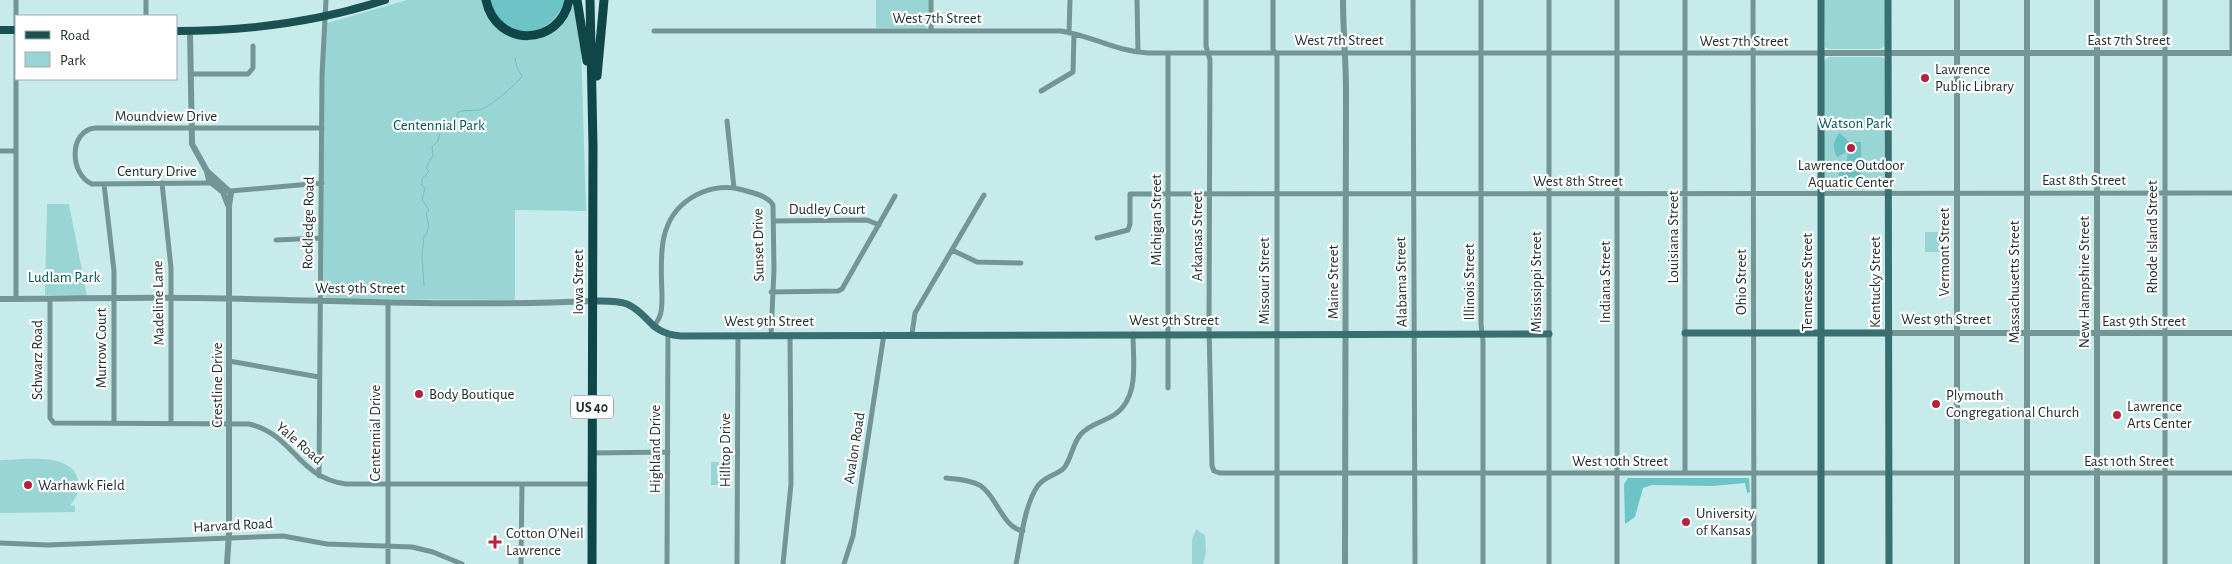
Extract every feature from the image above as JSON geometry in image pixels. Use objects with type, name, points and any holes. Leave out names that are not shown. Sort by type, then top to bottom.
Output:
[{"type":"highway","points":[[486,0],[493,17],[501,26],[513,33],[528,36],[544,32],[556,25],[565,13],[569,0]]},
{"type":"highway","points":[[577,0],[593,101]]},
{"type":"highway","name":"Iowa Street","points":[[590,0],[593,101],[592,564]]},
{"type":"highway","points":[[593,101],[601,50],[604,0]]},
{"type":"main road","points":[[178,31],[256,27],[324,16],[385,0]]},
{"type":"main road","name":"Tennessee Street","points":[[1821,0],[1821,564]]},
{"type":"main road","name":"Kentucky Street","points":[[1888,0],[1889,564]]},
{"type":"main road","points":[[0,30],[15,30]]},
{"type":"main road","name":"West 9th Street","points":[[592,301],[613,301],[627,304],[653,327],[668,334],[1549,334]]},
{"type":"main road","name":"West 9th Street","points":[[1685,333],[1889,333]]},
{"type":"street","points":[[16,0],[17,15]]},
{"type":"street","points":[[146,0],[146,15]]},
{"type":"street","name":"Rockledge Road","points":[[319,476],[322,128],[326,0]]},
{"type":"street","points":[[932,0],[932,31]]},
{"type":"street","points":[[1041,91],[1072,72],[1070,0]]},
{"type":"street","points":[[1137,0],[1138,52]]},
{"type":"street","name":"Arkansas Street","points":[[1206,0],[1208,53],[1210,60],[1210,333],[1212,466],[1214,472]]},
{"type":"street","name":"Missouri Street","points":[[1273,0],[1273,49],[1277,56],[1277,564]]},
{"type":"street","name":"Maine Street","points":[[1343,0],[1346,193],[1345,564]]},
{"type":"street","name":"Alabama Street","points":[[1413,0],[1415,564]]},
{"type":"street","name":"Illinois Street","points":[[1481,0],[1483,564]]},
{"type":"street","name":"Mississippi Street","points":[[1549,0],[1549,564]]},
{"type":"street","name":"Indiana Street","points":[[1617,0],[1617,564]]},
{"type":"street","name":"Louisiana Street","points":[[1685,0],[1685,473]]},
{"type":"street","name":"Ohio Street","points":[[1753,0],[1754,564]]},
{"type":"street","name":"Vermont Street","points":[[1957,0],[1957,564]]},
{"type":"street","name":"Massachusetts Street","points":[[2027,0],[2027,564]]},
{"type":"street","name":"New Hampshire Street","points":[[2097,0],[2097,564]]},
{"type":"street","name":"Rhode Island Street","points":[[2165,0],[2165,564]]},
{"type":"street","points":[[2232,0],[2232,52]]},
{"type":"street","points":[[190,31],[191,128],[194,150],[207,171],[211,183],[223,192],[229,206]]},
{"type":"street","name":"West 7th Street","points":[[654,31],[1072,33],[1118,49],[1168,53],[2027,53]]},
{"type":"street","points":[[190,74],[248,74],[253,68],[252,46]]},
{"type":"street","name":"East 7th Street","points":[[2027,53],[2232,52]]},
{"type":"street","name":"Michigan Street","points":[[1168,53],[1168,388]]},
{"type":"street","points":[[16,80],[16,299]]},
{"type":"street","points":[[653,327],[662,315],[662,247],[666,229],[674,214],[687,200],[712,189],[734,188],[727,121]]},
{"type":"street","name":"Moundview Drive","points":[[104,184],[87,182],[77,169],[76,143],[84,131],[95,128],[322,128]]},
{"type":"street","points":[[0,151],[16,151]]},
{"type":"street","points":[[207,171],[230,191],[322,183]]},
{"type":"street","name":"Century Drive","points":[[104,184],[211,183]]},
{"type":"street","name":"Murrow Court","points":[[104,184],[112,252],[114,299],[114,423]]},
{"type":"street","name":"Madeline Lane","points":[[162,184],[170,252],[171,423]]},
{"type":"street","name":"Sunset Drive","points":[[734,188],[755,194],[770,201],[773,206],[774,270],[771,335]]},
{"type":"street","name":"Crestline Drive","points":[[227,564],[229,538],[230,191]]},
{"type":"street","name":"West 8th Street","points":[[1097,238],[1128,230],[1130,224],[1130,194],[2027,193]]},
{"type":"street","name":"East 8th Street","points":[[2027,193],[2232,193]]},
{"type":"street","points":[[912,334],[913,317],[984,195]]},
{"type":"street","points":[[772,292],[840,290],[853,272],[895,196]]},
{"type":"street","name":"Dudley Court","points":[[773,221],[867,220],[879,225]]},
{"type":"street","points":[[276,240],[321,238]]},
{"type":"street","points":[[952,250],[977,262],[1021,263]]},
{"type":"street","name":"West 9th Street","points":[[0,299],[171,298],[320,302],[592,301]]},
{"type":"street","name":"Schwarz Road","points":[[50,299],[50,418],[52,421]]},
{"type":"street","name":"Centennial Drive","points":[[388,302],[388,564]]},
{"type":"street","points":[[1016,564],[1030,503],[1038,485],[1065,466],[1072,448],[1082,432],[1116,414],[1126,402],[1133,379],[1133,333]]},
{"type":"street","name":"West 9th Street","points":[[1889,333],[2027,333]]},
{"type":"street","name":"East 9th Street","points":[[2027,333],[2232,333]]},
{"type":"street","name":"Highland Drive","points":[[667,564],[668,334]]},
{"type":"street","name":"Avalon Road","points":[[844,564],[853,536],[884,334]]},
{"type":"street","name":"Hilltop Drive","points":[[737,564],[738,335]]},
{"type":"street","points":[[783,564],[791,484],[790,335]]},
{"type":"street","points":[[229,360],[320,377]]},
{"type":"street","name":"Yale Road","points":[[52,421],[57,424],[249,424],[270,432],[282,441],[305,466],[319,476],[346,484],[592,484]]},
{"type":"street","points":[[592,453],[668,452]]},
{"type":"street","name":"West 10th Street","points":[[1214,472],[1415,474],[2027,473]]},
{"type":"street","name":"East 10th Street","points":[[2027,473],[2232,473]]},
{"type":"street","points":[[946,478],[973,482],[981,486],[1013,527],[1023,532]]},
{"type":"street","points":[[521,564],[522,484]]},
{"type":"street","name":"Harvard Road","points":[[0,543],[48,546],[283,536],[327,544],[388,545],[422,548],[462,564]]},
{"type":"street","points":[[446,564],[449,558]]},
{"type":"green space","name":"Centennial Park","points":[[407,0],[571,3],[574,0],[581,43],[586,211],[515,210],[515,300],[328,299],[322,295],[324,75],[327,23]]},
{"type":"green space","points":[[876,0],[929,0],[928,26],[924,29],[876,28]]},
{"type":"green space","points":[[1824,0],[1885,0],[1885,46],[1880,49],[1829,49],[1825,47]]},
{"type":"green space","name":"Watson Park","points":[[1829,57],[1881,57],[1885,59],[1884,189],[1829,190],[1824,186],[1824,61]]},
{"type":"green space","name":"Ludlam Park","points":[[47,204],[69,204],[87,296],[45,295]]},
{"type":"green space","points":[[1925,232],[1949,232],[1949,252],[1925,252]]},
{"type":"green space","points":[[45,459],[66,465],[74,471],[78,480],[77,494],[70,505],[75,506],[75,512],[0,513],[0,460]]},
{"type":"green space","points":[[711,462],[725,462],[725,485],[711,485]]},
{"type":"green space","points":[[1196,529],[1205,535],[1206,553],[1203,564],[1192,564],[1192,540]]},
{"type":"shaded area","points":[[489,0],[565,0],[556,16],[549,23],[534,31],[525,32],[515,31],[503,24]]},
{"type":"shaded area","points":[[1840,133],[1849,142],[1861,142],[1861,176],[1840,179],[1837,170],[1846,167],[1848,151],[1837,157],[1835,154],[1835,141]]},
{"type":"shaded area","points":[[1628,478],[1749,478],[1750,492],[1747,493],[1745,483],[1713,486],[1652,485],[1643,488],[1635,517],[1625,524],[1624,484]]},
{"type":"waterway","points":[[424,286],[422,255],[424,236],[429,226],[426,213],[429,210],[422,200],[425,188],[422,186],[422,179],[429,171],[426,168],[433,155],[432,147],[438,141],[441,129],[449,126],[452,117],[456,119],[458,112],[479,110],[486,107],[520,79],[522,76],[517,68],[515,58]]},
{"type":"place","name":"Lawrence Public Library","points":[[1925,78]]},
{"type":"place","name":"Lawrence Outdoor Aquatic Center","points":[[1851,148]]},
{"type":"place","name":"Body Boutique","points":[[419,394]]},
{"type":"place","name":"Plymouth Congregational Church","points":[[1936,404]]},
{"type":"place","name":"Lawrence Arts Center","points":[[2117,415]]},
{"type":"place","name":"Warhawk Field","points":[[28,485]]},
{"type":"place","name":"University of Kansas","points":[[1686,522]]},
{"type":"place","name":"Cotton O'Neil Lawrence","points":[[495,542]]}]
